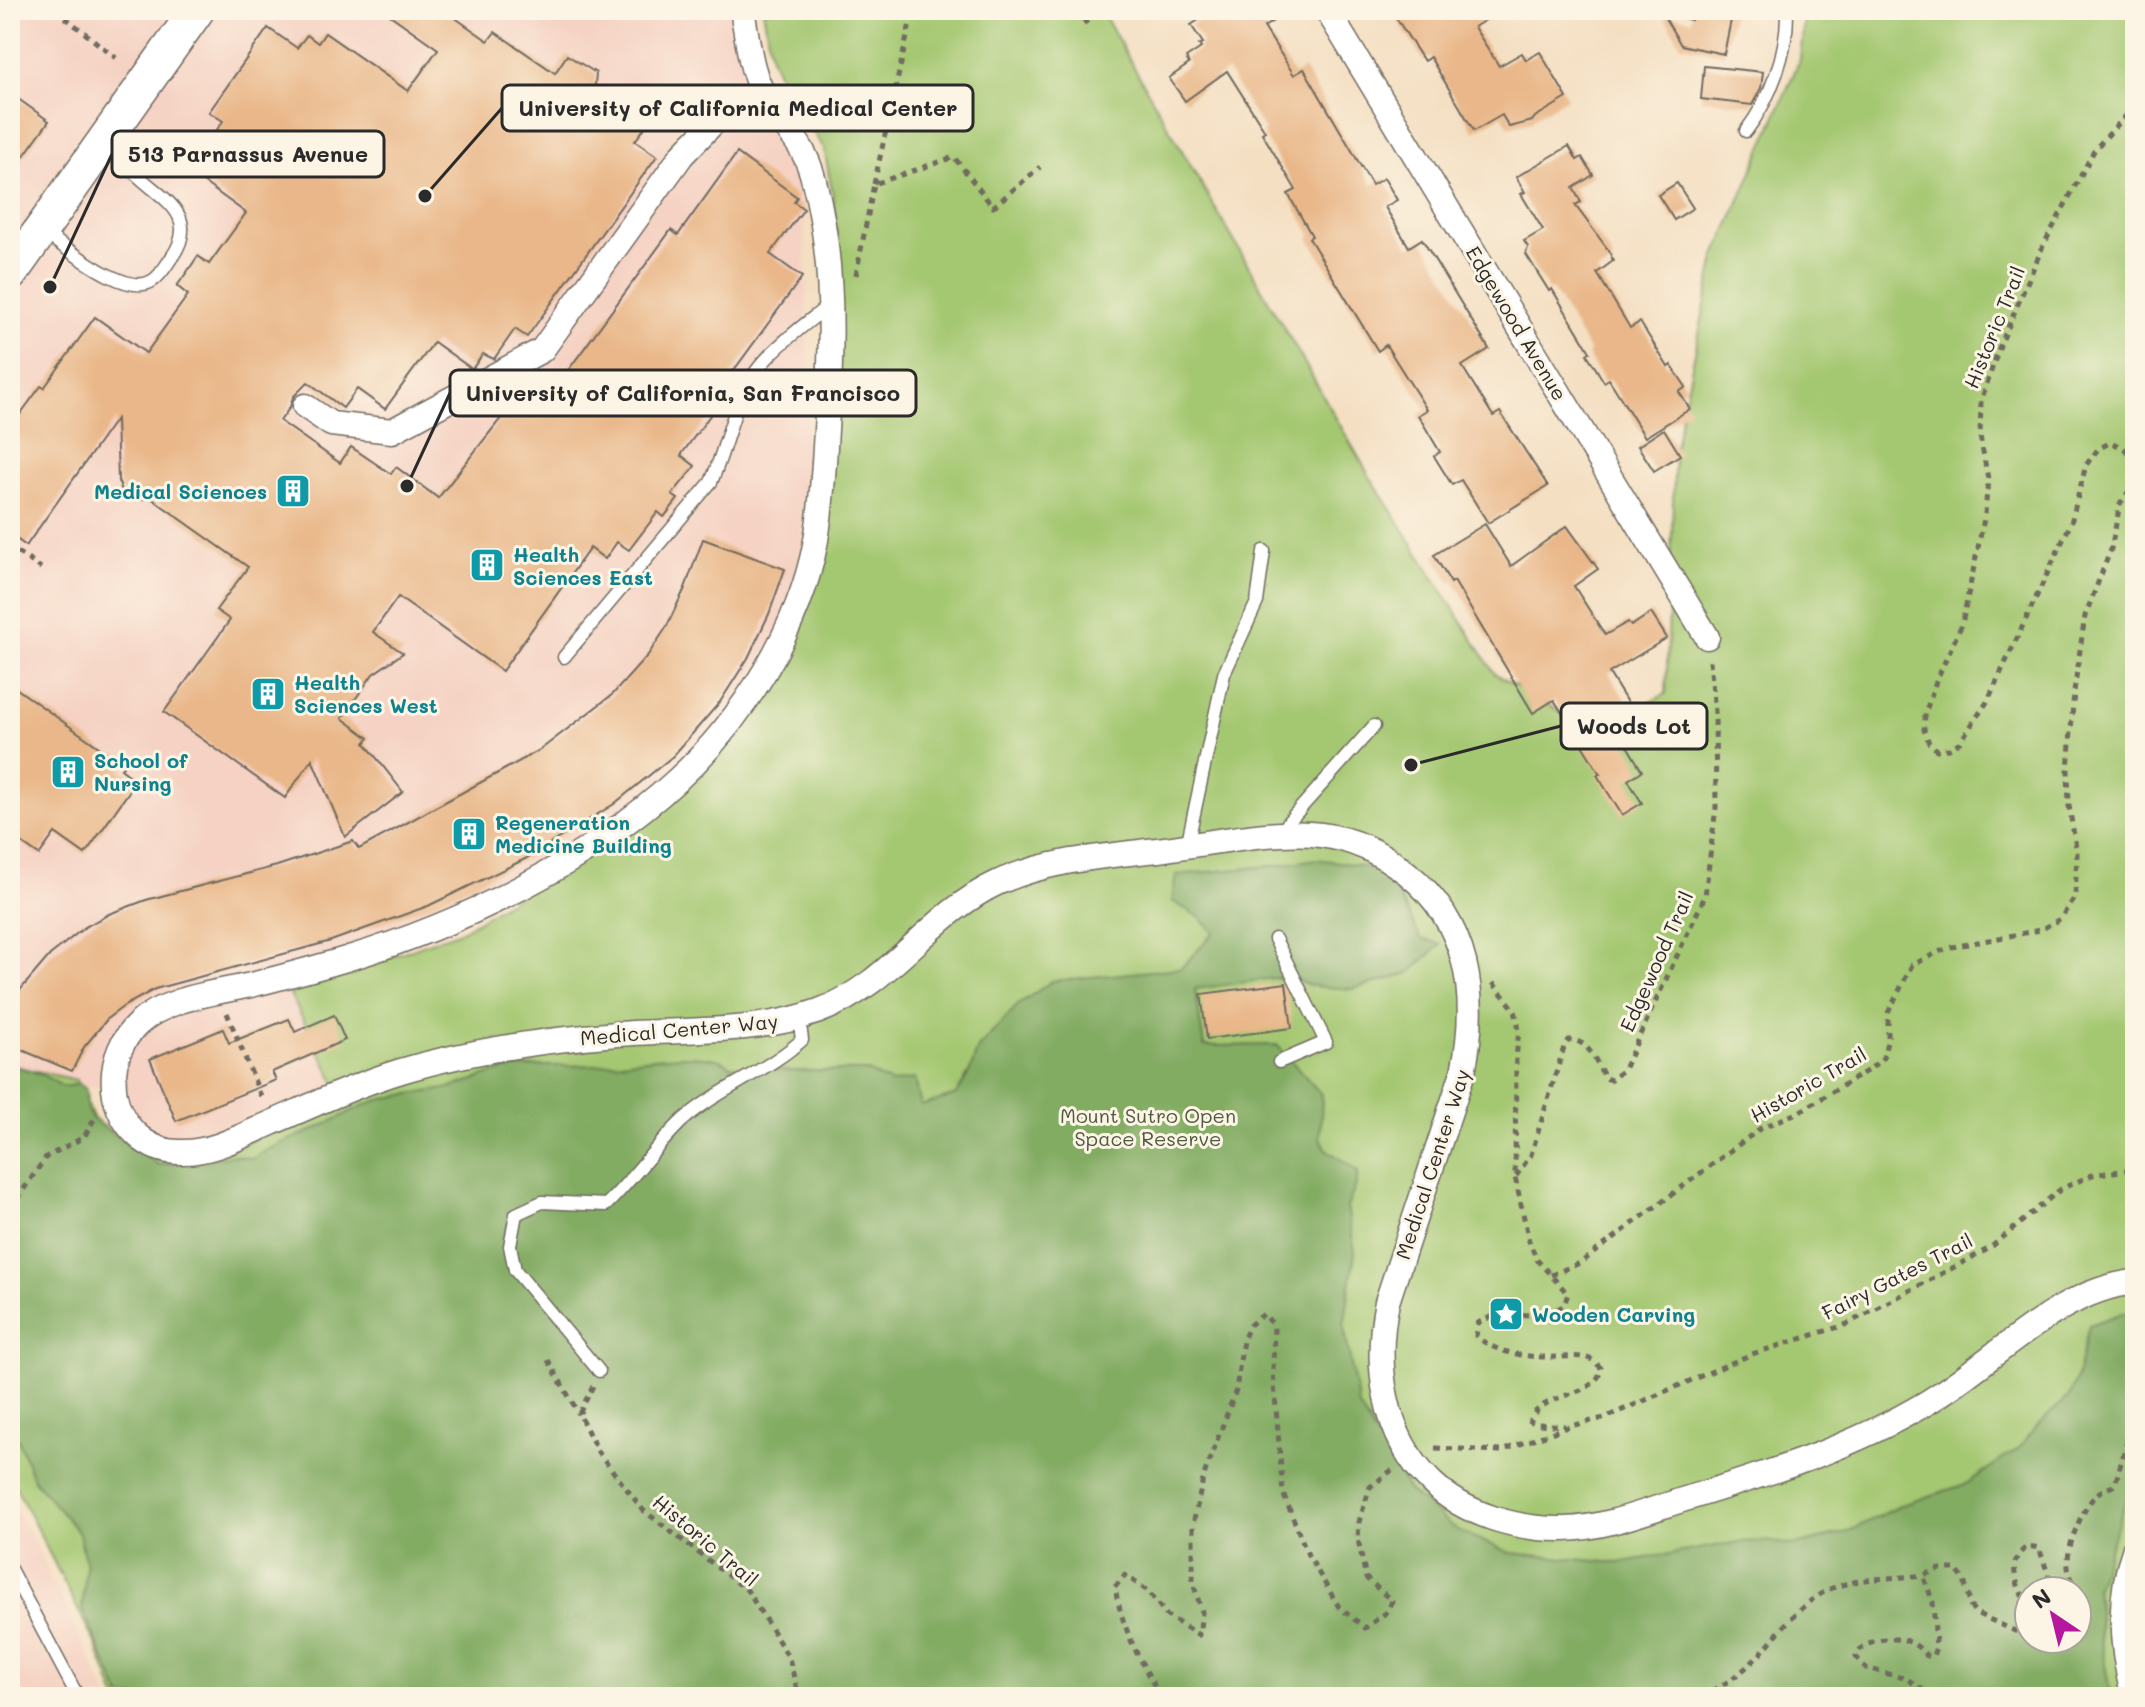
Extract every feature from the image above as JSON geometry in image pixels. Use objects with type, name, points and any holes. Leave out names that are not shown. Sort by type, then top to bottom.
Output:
[{"type":"street","points":[[10,274],[197,10]]},
{"type":"street","points":[[114,1092],[113,1073],[117,1055],[135,1026],[163,1009],[390,945],[492,900],[614,831],[673,785],[720,738],[757,685],[811,565],[817,534],[830,382],[829,305],[819,204],[807,158],[761,90],[752,65],[742,10]]},
{"type":"street","name":"Edgewood Avenue","points":[[1327,10],[1707,637]]},
{"type":"street","points":[[305,406],[331,424],[392,431],[542,350],[682,155],[716,120],[737,103],[761,90]]},
{"type":"street","name":"Medical Center Way","points":[[114,1092],[124,1121],[144,1142],[169,1152],[209,1148],[384,1076],[494,1049],[563,1039],[750,1026],[799,1017],[844,1001],[866,987],[966,901],[1006,879],[1059,863],[1307,834],[1347,840],[1370,849],[1409,874],[1441,908],[1463,951],[1471,1020],[1463,1072],[1391,1289],[1381,1330],[1379,1358],[1390,1411],[1410,1457],[1438,1489],[1459,1504],[1483,1514],[1539,1528],[1568,1529],[1599,1525],[1784,1468],[1900,1419],[1942,1393],[2053,1312],[2087,1293],[2135,1282]]},
{"type":"street","points":[[2134,1697],[2126,1666],[2122,1613],[2124,1588],[2135,1548]]},
{"type":"lane","points":[[1746,131],[1759,114],[1779,64],[1787,39],[1787,10]]},
{"type":"lane","points":[[41,230],[120,282],[141,285],[152,282],[162,272],[182,238],[183,225],[172,205],[121,161],[113,128]]},
{"type":"lane","points":[[564,657],[711,482],[723,456],[741,396],[767,356],[829,305]]},
{"type":"lane","points":[[1187,846],[1224,674],[1257,602],[1264,551]]},
{"type":"lane","points":[[1282,835],[1289,821],[1374,726]]},
{"type":"lane","points":[[1275,939],[1326,1042],[1279,1062]]},
{"type":"lane","points":[[599,1371],[515,1270],[510,1246],[516,1214],[542,1202],[606,1205],[683,1121],[785,1055],[802,1040],[799,1017]]},
{"type":"lane","points":[[10,1569],[78,1697]]},
{"type":"path","points":[[56,10],[116,58]]},
{"type":"path","points":[[827,280],[856,277],[913,10]]},
{"type":"path","points":[[1077,10],[1087,24]]},
{"type":"path","name":"Historic Trail","points":[[1551,1275],[1580,1263],[1761,1128],[1799,1112],[1883,1058],[1888,1038],[1888,1013],[1912,965],[1947,948],[2040,930],[2060,919],[2075,897],[2077,853],[2069,806],[2070,746],[2085,616],[2111,549],[2120,504],[2133,485],[2135,466],[2126,450],[2111,442],[2098,449],[2086,465],[2071,523],[1987,702],[1960,742],[1949,749],[1937,750],[1929,743],[1924,730],[1925,714],[1962,624],[1985,514],[1988,479],[1980,436],[1981,401],[1999,348],[2043,246],[2095,149],[2135,106]]},
{"type":"path","points":[[874,184],[954,157],[993,207],[1040,167]]},
{"type":"path","points":[[10,561],[17,552],[41,568]]},
{"type":"path","name":"Edgewood Trail","points":[[1515,1177],[1531,1155],[1564,1047],[1569,1040],[1585,1044],[1605,1078],[1611,1080],[1624,1069],[1705,896],[1716,807],[1715,712],[1707,637]]},
{"type":"path","points":[[1468,974],[1485,973],[1515,1010],[1519,1030],[1515,1177],[1529,1241],[1537,1260],[1568,1294],[1564,1305],[1552,1312],[1534,1316],[1506,1314],[1488,1317],[1478,1323],[1476,1336],[1500,1351],[1593,1360],[1601,1368],[1600,1376],[1593,1383],[1545,1403],[1530,1421],[1570,1426]]},
{"type":"path","points":[[218,993],[272,1123]]},
{"type":"path","points":[[10,1209],[46,1157],[84,1137],[92,1120],[114,1092]]},
{"type":"path","name":"Fairy Gates Trail","points":[[1410,1457],[1425,1448],[1501,1451],[1570,1426],[1604,1418],[1752,1354],[1845,1325],[1990,1248],[2061,1189],[2092,1175],[2135,1169]]},
{"type":"path","points":[[1161,1697],[1131,1645],[1119,1612],[1115,1587],[1125,1575],[1149,1592],[1167,1616],[1199,1635],[1202,1612],[1193,1583],[1193,1524],[1204,1475],[1236,1390],[1243,1340],[1250,1325],[1264,1314],[1274,1326],[1273,1372],[1283,1493],[1308,1555],[1339,1607],[1365,1628],[1387,1612],[1392,1601],[1366,1578],[1358,1539],[1359,1522],[1370,1487],[1410,1457]]},
{"type":"path","name":"Historic Trail","points":[[548,1360],[598,1452],[643,1510],[747,1590],[789,1658],[799,1697]]},
{"type":"path","points":[[579,1414],[599,1371]]},
{"type":"path","points":[[2070,1575],[2070,1545],[2076,1527],[2094,1499],[2116,1481],[2135,1412]]},
{"type":"path","points":[[2016,1575],[2015,1561],[2029,1546],[2039,1548],[2048,1575]]},
{"type":"path","points":[[1702,1697],[1738,1674],[1813,1599],[1833,1588],[1861,1581],[1956,1569],[1964,1580],[1971,1607],[1976,1613],[2013,1630]]},
{"type":"path","points":[[1923,1575],[1933,1602],[1936,1647],[1933,1656],[1927,1656],[1908,1641],[1884,1640],[1864,1645],[1856,1657],[1866,1668],[1907,1679],[1933,1697]]},
{"type":"shaded area","points":[[10,10],[734,10],[778,101],[804,211],[808,379],[800,593],[700,759],[583,851],[281,978],[345,1101],[173,1164],[105,1089],[10,1066]]},
{"type":"shaded area","points":[[10,1502],[30,1533],[108,1697],[10,1697]]},
{"type":"green space","name":"Mount Sutro Open Space Reserve","points":[[763,10],[1101,10],[1370,477],[1495,674],[1594,731],[1666,694],[1675,447],[1715,258],[1800,59],[1805,10],[2135,10],[2135,1697],[116,1697],[95,1643],[10,1476],[10,1065],[77,1080],[96,1124],[135,1150],[173,1164],[220,1154],[345,1101],[290,994],[463,930],[646,816],[699,777],[755,701],[807,610],[840,268],[824,148],[788,96],[771,57]]},
{"type":"green space","points":[[1317,859],[1368,868],[1393,888],[1421,939],[1441,944],[1408,974],[1353,989],[1311,986],[1289,976],[1195,989],[1204,1046],[1277,1045],[1322,1095],[1320,1137],[1327,1150],[1358,1171],[1347,1207],[1355,1252],[1344,1327],[1359,1407],[1409,1491],[1458,1531],[1511,1553],[1618,1563],[1739,1542],[1795,1545],[1845,1533],[1902,1505],[1966,1484],[2019,1448],[2069,1396],[2077,1377],[2089,1325],[2135,1312],[2135,1488],[2125,1502],[2096,1587],[2101,1642],[2111,1697],[121,1697],[82,1609],[86,1566],[79,1533],[33,1479],[10,1418],[10,1065],[39,1073],[62,1086],[78,1083],[86,1089],[87,1111],[92,1118],[159,1165],[235,1155],[252,1159],[371,1103],[395,1096],[445,1089],[509,1069],[530,1067],[594,1065],[686,1056],[720,1060],[731,1066],[790,1071],[867,1071],[891,1083],[915,1079],[921,1106],[956,1095],[970,1071],[978,1048],[1018,1005],[1052,981],[1181,968],[1214,933],[1201,918],[1172,901],[1176,875]]},
{"type":"building","points":[[383,10],[444,10],[488,41],[495,32],[555,73],[567,55],[596,73],[595,85],[619,103],[629,95],[654,115],[635,141],[657,156],[527,337],[515,329],[494,359],[483,354],[472,369],[434,342],[385,409],[357,389],[343,408],[308,382],[293,397],[280,421],[340,463],[351,447],[391,474],[396,467],[438,498],[528,384],[547,399],[671,230],[678,235],[737,153],[797,197],[794,202],[804,209],[770,254],[802,277],[721,388],[727,392],[681,455],[695,466],[672,495],[678,499],[664,517],[658,512],[629,550],[617,542],[605,559],[590,548],[502,671],[398,597],[373,632],[403,653],[373,674],[342,718],[369,738],[365,743],[403,792],[345,837],[312,759],[285,798],[164,712],[230,620],[216,610],[248,567],[151,498],[136,500],[123,493],[118,481],[116,419],[26,546],[10,534],[10,428],[41,386],[44,388],[95,317],[146,353],[188,295],[177,286],[198,256],[209,264],[246,213],[188,171],[223,121],[209,112],[268,28],[297,48],[307,35],[318,43],[325,33],[408,91],[438,49]]},
{"type":"building","points":[[1194,10],[1290,10],[1264,27],[1294,75],[1304,69],[1372,185],[1384,178],[1397,200],[1385,207],[1409,247],[1422,239],[1489,349],[1462,366],[1493,416],[1500,412],[1548,486],[1488,523],[1461,480],[1452,485],[1434,456],[1440,452],[1418,415],[1427,410],[1386,345],[1378,351],[1309,238],[1312,236],[1288,194],[1296,190],[1262,133],[1265,131],[1227,71],[1185,101],[1169,78],[1189,64],[1186,58],[1201,48],[1199,45],[1203,43],[1191,25],[1200,19]]},
{"type":"building","points":[[1391,10],[1502,10],[1474,27],[1499,66],[1522,53],[1526,60],[1540,52],[1567,98],[1532,121],[1509,127],[1502,115],[1474,131],[1430,57],[1424,61]]},
{"type":"building","points":[[1693,10],[1733,10],[1724,54],[1681,45],[1662,13],[1691,20]]},
{"type":"building","points":[[1704,66],[1763,72],[1761,88],[1752,105],[1701,99]]},
{"type":"building","points":[[10,93],[49,121],[10,175]]},
{"type":"building","points":[[1569,146],[1577,160],[1582,157],[1593,175],[1573,188],[1581,202],[1575,205],[1613,261],[1597,273],[1630,328],[1640,322],[1668,367],[1671,365],[1686,387],[1679,392],[1690,409],[1645,437],[1609,379],[1604,382],[1587,354],[1590,352],[1552,289],[1549,291],[1526,254],[1528,247],[1524,241],[1543,230],[1521,194],[1525,192],[1516,177]]},
{"type":"building","points":[[1677,183],[1693,208],[1674,220],[1658,195]]},
{"type":"building","points":[[1664,429],[1680,455],[1654,471],[1638,446]]},
{"type":"building","points":[[1485,524],[1511,566],[1567,526],[1598,569],[1574,586],[1605,635],[1628,622],[1631,626],[1651,613],[1667,638],[1609,673],[1641,725],[1622,737],[1642,771],[1628,780],[1642,803],[1622,815],[1554,700],[1533,713],[1454,581],[1451,583],[1434,555]]},
{"type":"building","name":"Regeneration Medicine Building","points":[[703,539],[785,569],[769,614],[748,658],[720,702],[673,756],[614,804],[525,859],[428,906],[331,941],[155,989],[108,1018],[84,1047],[72,1071],[10,1045],[10,1004],[15,996],[50,955],[85,927],[146,900],[277,866],[353,841],[359,849],[540,750],[613,694],[648,655],[666,628],[685,588]]},
{"type":"building","name":"School of Nursing","points":[[10,684],[124,765],[121,769],[135,783],[85,854],[55,833],[39,855],[10,835]]},
{"type":"building","points":[[1286,983],[1292,1028],[1207,1039],[1201,994]]},
{"type":"building","points":[[334,1015],[345,1040],[272,1072],[276,1080],[176,1121],[150,1059],[223,1029],[229,1043],[289,1019],[295,1032]]},
{"type":"place","name":"University of California Medical Center","points":[[425,196]]},
{"type":"place","name":"513 Parnassus Avenue","points":[[50,287]]},
{"type":"place","name":"University of California, San Francisco","points":[[407,486]]},
{"type":"place","name":"Medical Sciences","points":[[293,491]]},
{"type":"place","name":"Health Sciences East","points":[[487,565]]},
{"type":"place","name":"Health Sciences West","points":[[268,694]]},
{"type":"place","name":"Woods Lot","points":[[1411,765]]},
{"type":"place","name":"School of Nursing","points":[[68,772]]},
{"type":"place","name":"Regeneration Medicine Building","points":[[469,834]]},
{"type":"place","name":"Wooden Carving","points":[[1506,1314]]}]
